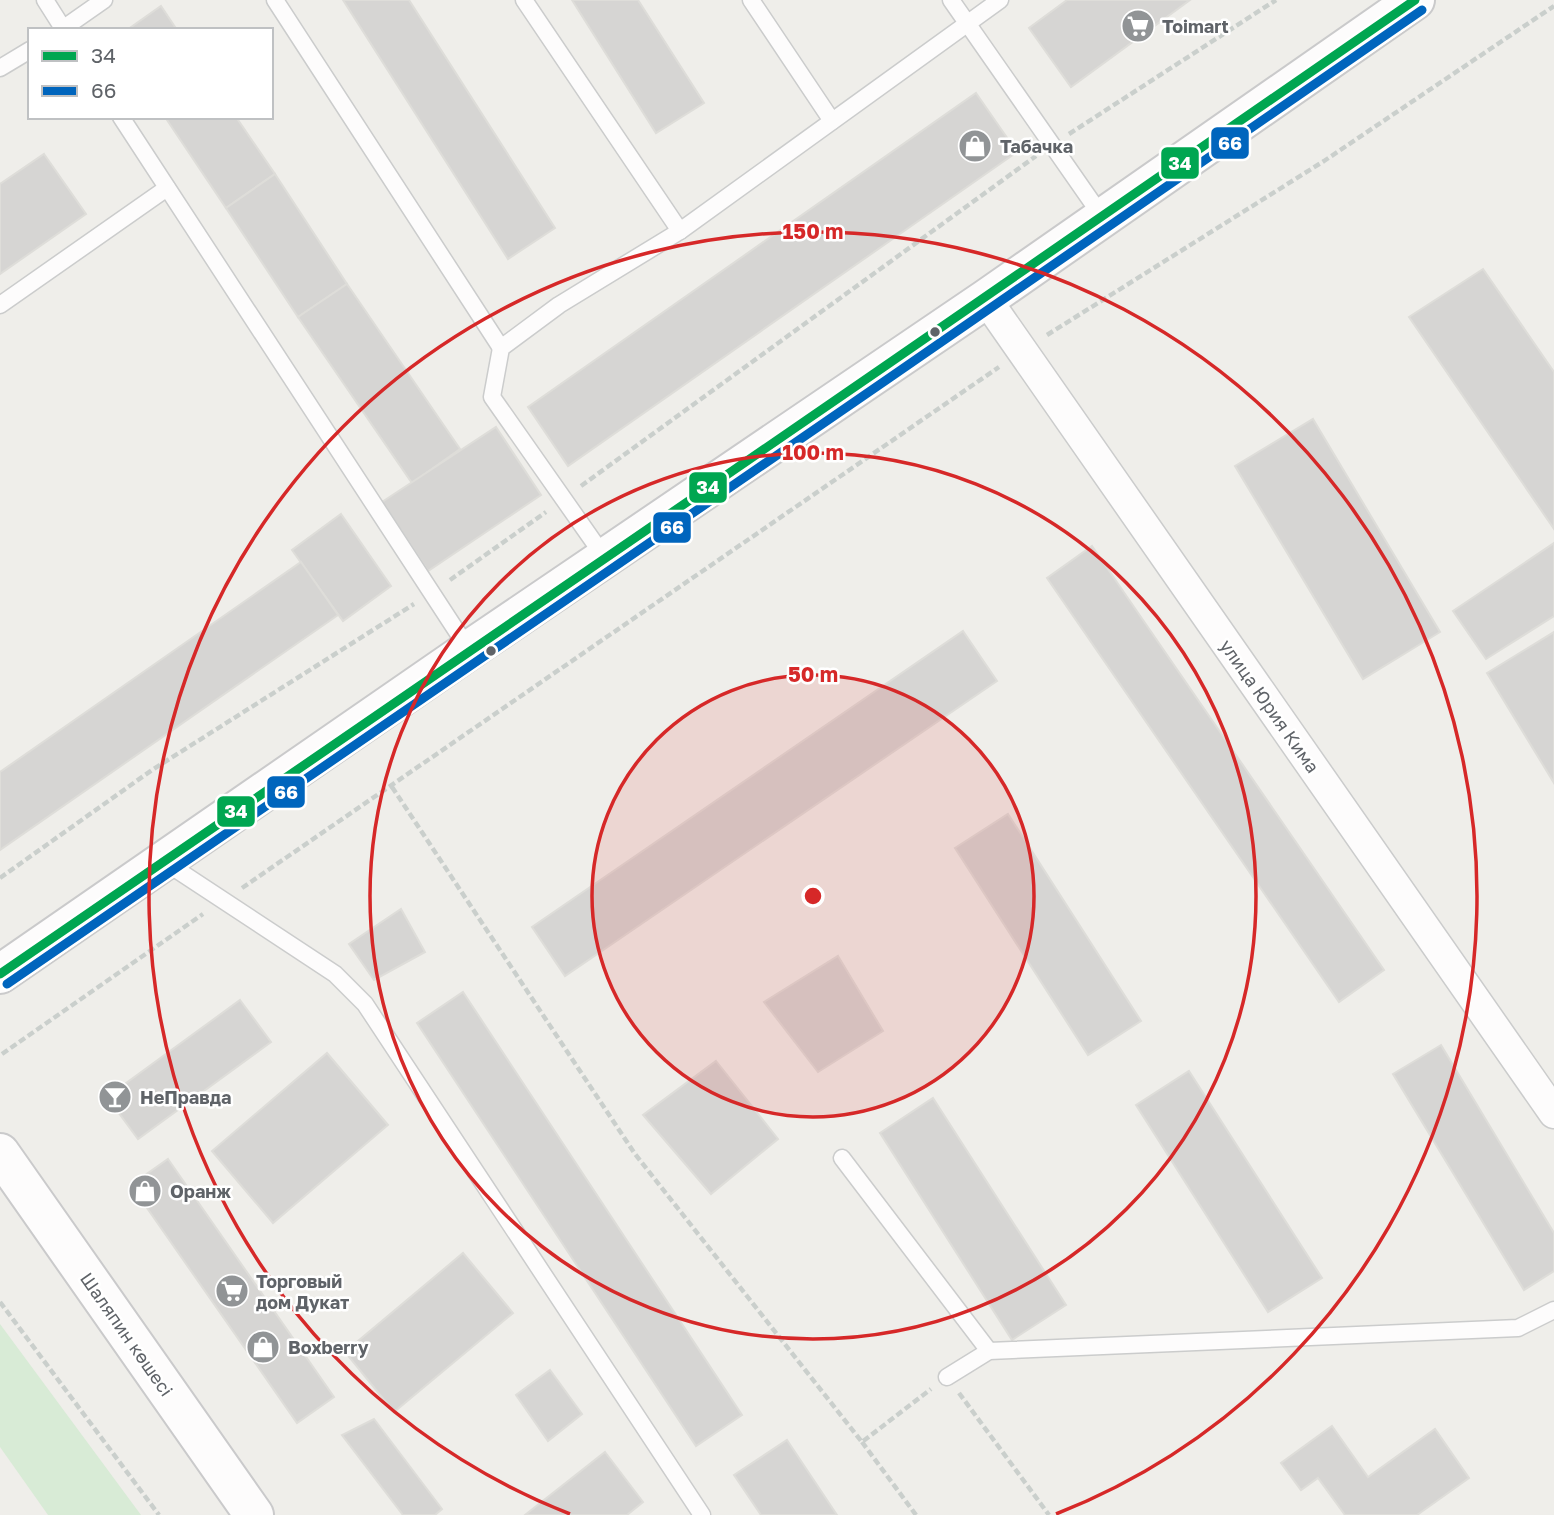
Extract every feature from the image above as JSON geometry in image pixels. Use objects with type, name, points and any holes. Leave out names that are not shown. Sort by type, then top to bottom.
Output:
[{"type":"main road","points":[[0,974],[469,650],[986,299],[1415,0]]},
{"type":"main road","name":"Шаляпин көшесі","points":[[0,1153],[254,1515]]},
{"type":"street","name":"улица Юрия Кима","points":[[986,299],[1554,1113]]},
{"type":"lane","points":[[45,0],[62,28]]},
{"type":"lane","points":[[64,28],[104,0]]},
{"type":"lane","points":[[275,0],[501,348]]},
{"type":"lane","points":[[524,0],[680,231]]},
{"type":"lane","points":[[751,0],[832,121]]},
{"type":"lane","points":[[951,0],[1103,218]]},
{"type":"lane","points":[[605,558],[492,397],[501,348],[559,305],[680,231],[1000,0]]},
{"type":"lane","points":[[0,68],[28,51]]},
{"type":"lane","points":[[122,119],[469,650]]},
{"type":"lane","points":[[0,305],[167,188]]},
{"type":"lane","points":[[164,862],[335,974],[365,1004],[702,1515]]},
{"type":"lane","points":[[842,1158],[989,1351]]},
{"type":"lane","points":[[947,1377],[989,1351],[1518,1328],[1554,1310]]},
{"type":"path","points":[[0,878],[152,770],[432,593],[1052,145],[1276,0]]},
{"type":"path","points":[[2,1054],[1023,350],[1324,162],[1554,6]]},
{"type":"path","points":[[392,787],[635,1154],[862,1442],[916,1515]]},
{"type":"path","points":[[0,1302],[159,1515]]},
{"type":"path","points":[[862,1442],[947,1377],[1049,1515]]},
{"type":"green space","points":[[0,1324],[141,1515],[48,1515],[0,1447]]},
{"type":"building","points":[[343,0],[409,0],[555,228],[508,259]]},
{"type":"building","points":[[572,0],[638,0],[704,103],[656,133]]},
{"type":"building","points":[[1067,0],[1190,0],[1071,87],[1029,28]]},
{"type":"building","points":[[161,6],[176,28],[130,28]]},
{"type":"building","points":[[976,93],[1017,152],[568,466],[528,407]]},
{"type":"building","points":[[166,119],[237,119],[275,174],[226,208]]},
{"type":"building","points":[[44,154],[86,214],[0,274],[0,184]]},
{"type":"building","points":[[275,174],[347,284],[298,317],[226,208]]},
{"type":"building","points":[[1483,269],[1554,372],[1554,529],[1409,317]]},
{"type":"building","points":[[347,284],[460,449],[412,483],[298,317]]},
{"type":"building","points":[[1313,419],[1440,632],[1363,679],[1235,466]]},
{"type":"building","points":[[496,427],[541,495],[428,571],[382,502]]},
{"type":"building","points":[[341,514],[391,586],[343,621],[292,550]]},
{"type":"building","points":[[1554,543],[1554,616],[1486,659],[1453,611]]},
{"type":"building","points":[[1092,546],[1384,970],[1339,1002],[1047,578]]},
{"type":"building","points":[[301,562],[338,615],[0,850],[0,772]]},
{"type":"building","points":[[963,631],[997,681],[565,976],[532,927]]},
{"type":"building","points":[[1554,632],[1554,783],[1487,673]]},
{"type":"building","points":[[1008,814],[1141,1021],[1088,1055],[955,848]]},
{"type":"building","points":[[401,909],[425,952],[374,980],[349,944]]},
{"type":"building","points":[[838,956],[883,1031],[818,1072],[764,1002]]},
{"type":"building","points":[[463,992],[742,1415],[696,1446],[417,1023]]},
{"type":"building","points":[[240,1000],[271,1042],[138,1139],[107,1097]]},
{"type":"building","points":[[1441,1045],[1554,1233],[1554,1271],[1524,1290],[1393,1074]]},
{"type":"building","points":[[327,1053],[388,1125],[273,1223],[212,1151]]},
{"type":"building","points":[[716,1061],[778,1139],[711,1194],[643,1115]]},
{"type":"building","points":[[1189,1071],[1322,1278],[1268,1312],[1136,1105]]},
{"type":"building","points":[[933,1098],[1066,1305],[1012,1340],[880,1133]]},
{"type":"building","name":"Торговый дом Дукат","points":[[168,1159],[334,1397],[297,1423],[131,1185]]},
{"type":"building","points":[[463,1253],[513,1313],[394,1412],[345,1352]]},
{"type":"building","points":[[550,1370],[582,1414],[548,1441],[516,1395]]},
{"type":"building","points":[[374,1419],[442,1509],[435,1515],[403,1515],[342,1435]]},
{"type":"building","points":[[1332,1426],[1368,1477],[1435,1429],[1469,1478],[1417,1515],[1345,1515],[1318,1478],[1301,1490],[1281,1463]]},
{"type":"building","points":[[787,1440],[837,1515],[761,1515],[734,1475]]},
{"type":"building","points":[[605,1452],[643,1502],[627,1515],[525,1515]]},
{"type":"transit line","name":"34","points":[[0,974],[1415,0]]},
{"type":"transit line","name":"66","points":[[7,984],[1422,10]]},
{"type":"place","name":"Toimart","points":[[1138,26]]},
{"type":"place","name":"Табачка","points":[[975,146]]},
{"type":"place","name":"НеПравда","points":[[115,1097]]},
{"type":"place","name":"Оранж","points":[[145,1191]]},
{"type":"place","name":"Торговый дом Дукат","points":[[232,1291]]},
{"type":"place","name":"Boxberry","points":[[263,1347]]}]
